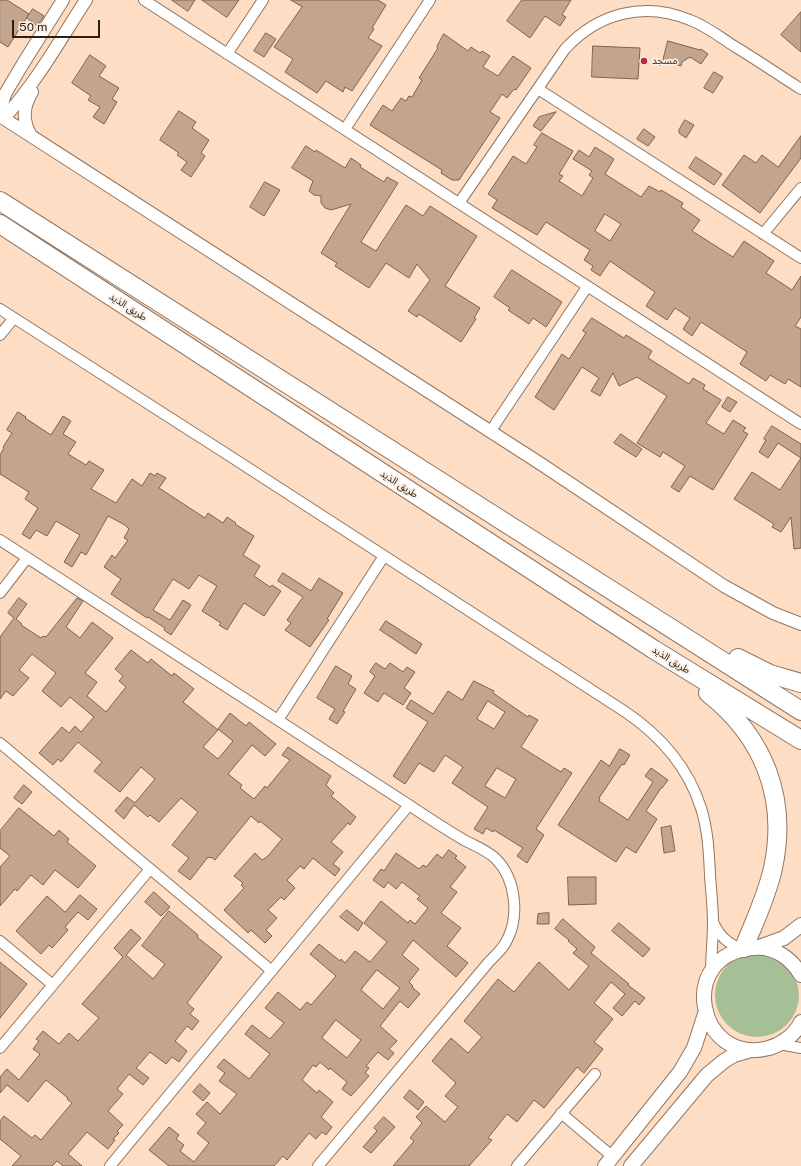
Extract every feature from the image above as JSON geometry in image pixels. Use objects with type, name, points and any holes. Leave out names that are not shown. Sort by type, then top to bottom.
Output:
[{"type":"highway","name":"طريق الذيد","points":[[0,201],[801,711]]},
{"type":"highway","name":"طريق الذيد","points":[[0,224],[653,649],[801,740]]},
{"type":"highway","points":[[635,605],[680,624],[744,662],[770,674],[801,683]]},
{"type":"highway","points":[[653,649],[713,697],[734,716],[751,737],[764,761],[773,787],[778,814],[777,841],[773,868],[748,948]]},
{"type":"main road","points":[[801,925],[784,938],[729,954],[719,962],[711,972],[707,979],[704,992],[704,1005],[712,1028],[723,1039],[736,1047],[752,1050],[763,1050],[779,1044],[794,1033],[801,1022]]},
{"type":"main road","points":[[748,948],[771,950],[783,955],[793,964],[801,975]]},
{"type":"main road","points":[[609,1162],[685,1065],[694,1048],[706,1014]]},
{"type":"main road","points":[[631,1166],[707,1075],[734,1055],[752,1050]]},
{"type":"street","points":[[1,115],[6,94],[24,61],[63,0]]},
{"type":"street","points":[[1,115],[16,105],[39,73],[86,0]]},
{"type":"street","points":[[144,0],[801,424]]},
{"type":"street","points":[[227,54],[263,0]]},
{"type":"street","points":[[345,129],[430,0]]},
{"type":"street","points":[[459,203],[566,49],[576,37],[589,27],[620,14],[637,11],[654,11],[673,14],[691,20],[713,32],[801,89]]},
{"type":"street","points":[[24,61],[30,69],[39,73]]},
{"type":"street","points":[[0,88],[24,61]]},
{"type":"street","points":[[31,136],[26,124],[24,112],[27,100],[39,80],[39,73]]},
{"type":"street","points":[[538,89],[801,258]]},
{"type":"street","points":[[1,115],[31,136],[490,432],[724,586],[773,613],[801,624]]},
{"type":"street","points":[[763,234],[801,188]]},
{"type":"street","points":[[490,432],[587,287]]},
{"type":"street","points":[[0,309],[624,710],[658,737],[670,750],[688,778],[702,809],[708,841],[713,923],[711,972]]},
{"type":"street","points":[[0,336],[14,318]]},
{"type":"street","points":[[0,540],[409,805],[464,840],[485,851],[499,863],[505,871],[509,880],[510,898],[514,916],[505,944],[318,1166]]},
{"type":"street","points":[[278,720],[384,556]]},
{"type":"street","points":[[0,592],[27,558]]},
{"type":"street","points":[[0,743],[272,971]]},
{"type":"street","points":[[110,1166],[409,805]]},
{"type":"street","points":[[0,1048],[150,869]]},
{"type":"street","points":[[713,923],[717,932],[724,939],[748,948]]},
{"type":"street","points":[[0,941],[53,985]]},
{"type":"street","points":[[779,1044],[801,1048]]},
{"type":"street","points":[[517,1166],[595,1074]]},
{"type":"street","points":[[561,1113],[609,1162]]},
{"type":"green space","points":[[757,953],[773,956],[787,965],[796,979],[799,995],[796,1011],[787,1025],[773,1034],[757,1037],[741,1034],[727,1025],[718,1011],[715,995],[718,979],[727,965],[741,956]]},
{"type":"building","points":[[0,0],[7,0],[29,14],[8,47],[0,42]]},
{"type":"building","points":[[172,0],[195,0],[188,11]]},
{"type":"building","points":[[202,0],[239,0],[227,17]]},
{"type":"building","points":[[291,0],[378,0],[386,5],[372,28],[374,29],[368,38],[382,46],[352,91],[345,87],[343,92],[326,81],[317,93],[285,72],[293,59],[274,47],[302,7]]},
{"type":"building","points":[[522,0],[571,0],[562,15],[566,17],[560,26],[545,16],[530,38],[507,21]]},
{"type":"building","points":[[33,9],[44,16],[37,26],[27,18]]},
{"type":"building","points":[[801,12],[801,52],[781,35]]},
{"type":"building","points":[[266,33],[276,39],[264,57],[254,51]]},
{"type":"building","points":[[444,34],[468,51],[471,47],[480,53],[482,51],[490,56],[483,67],[498,76],[513,56],[531,68],[516,90],[514,89],[507,98],[502,94],[490,112],[500,118],[459,180],[452,180],[441,173],[442,170],[370,125],[383,105],[392,111],[401,98],[406,101],[409,96],[412,97],[422,80],[419,78],[438,48],[437,47]]},
{"type":"building","points":[[668,41],[700,50],[701,49],[708,54],[701,64],[690,57],[682,62],[681,66],[663,61]]},
{"type":"building","points":[[593,46],[640,48],[638,79],[592,77]]},
{"type":"building","points":[[90,55],[106,66],[99,76],[119,88],[112,99],[117,102],[104,124],[93,117],[100,107],[88,100],[91,96],[72,83]]},
{"type":"building","points":[[714,72],[723,77],[713,93],[704,88]]},
{"type":"building","points":[[179,111],[196,122],[192,128],[209,140],[201,153],[205,156],[191,177],[181,170],[187,162],[177,155],[179,153],[160,140]]},
{"type":"building","points":[[556,112],[541,131],[533,126],[539,117]]},
{"type":"building","points":[[685,120],[694,125],[686,138],[679,133],[679,130]]},
{"type":"building","points":[[644,129],[655,137],[648,146],[637,139]]},
{"type":"building","points":[[542,133],[573,151],[559,174],[563,176],[559,181],[582,196],[593,178],[589,175],[592,171],[573,159],[579,150],[589,157],[595,147],[614,159],[605,174],[641,197],[649,186],[660,192],[661,190],[683,203],[681,207],[700,220],[692,231],[733,257],[744,241],[774,261],[766,273],[792,290],[801,276],[801,317],[795,326],[801,329],[801,387],[788,379],[785,384],[770,375],[766,381],[740,364],[747,352],[701,322],[692,336],[683,329],[690,318],[675,308],[667,320],[646,306],[655,292],[610,261],[600,276],[591,270],[593,266],[584,260],[590,250],[546,222],[537,235],[492,208],[497,200],[488,194],[513,156],[526,164],[537,147],[534,145]],"holes":[[[605,214],[621,224],[610,241],[595,231]]]},
{"type":"building","points":[[801,136],[801,158],[760,213],[722,185],[744,155],[756,163],[762,155],[778,167]]},
{"type":"building","points":[[306,146],[315,152],[316,150],[345,168],[351,158],[361,165],[360,167],[384,182],[387,177],[398,183],[361,242],[376,251],[406,205],[423,216],[430,206],[477,236],[445,286],[480,308],[474,318],[476,319],[461,342],[419,314],[417,317],[408,311],[430,280],[417,264],[409,278],[386,263],[369,288],[335,266],[337,263],[321,253],[351,204],[331,210],[325,208],[321,203],[321,196],[314,195],[309,191],[313,181],[292,168]]},
{"type":"building","points":[[696,157],[722,174],[714,185],[689,168]]},
{"type":"building","points":[[265,182],[280,190],[264,216],[250,207]]},
{"type":"building","points":[[512,270],[562,302],[546,327],[533,318],[529,324],[508,310],[510,308],[494,297]]},
{"type":"building","points":[[592,318],[624,338],[626,335],[652,351],[648,358],[689,384],[693,378],[705,385],[703,389],[721,400],[706,423],[724,434],[733,420],[746,428],[743,431],[748,434],[713,490],[690,476],[679,492],[671,487],[685,466],[663,452],[660,457],[637,443],[667,396],[637,377],[619,386],[613,373],[600,396],[591,391],[599,378],[582,367],[554,410],[535,397],[562,354],[569,359],[586,333],[583,331]]},
{"type":"building","points":[[728,397],[737,402],[730,412],[722,407]]},
{"type":"building","points":[[18,412],[51,435],[63,416],[71,421],[63,434],[76,442],[68,454],[86,465],[89,461],[104,470],[91,489],[116,503],[132,479],[142,486],[150,473],[155,476],[157,473],[166,478],[159,488],[205,518],[208,513],[223,523],[227,517],[254,536],[243,555],[260,566],[254,576],[270,587],[272,585],[281,591],[264,616],[244,603],[227,630],[219,625],[221,623],[202,611],[217,586],[199,575],[189,589],[173,579],[153,610],[170,620],[183,600],[191,605],[171,635],[164,630],[165,628],[111,594],[121,579],[104,567],[112,555],[115,558],[128,540],[124,538],[129,529],[125,525],[108,516],[86,555],[81,552],[72,567],[64,562],[80,535],[56,521],[47,536],[36,530],[30,539],[22,534],[38,508],[25,499],[29,492],[0,474],[0,455],[12,433],[7,430]]},
{"type":"building","points":[[772,426],[801,444],[801,458],[778,443],[768,458],[759,452],[766,440],[764,439]]},
{"type":"building","points":[[621,434],[642,449],[636,457],[614,443]]},
{"type":"building","points":[[801,458],[801,548],[794,549],[791,517],[781,532],[772,527],[774,524],[734,499],[752,472],[780,490]]},
{"type":"building","points":[[283,573],[311,591],[319,578],[343,593],[327,619],[329,620],[310,647],[285,630],[291,623],[287,620],[303,597],[278,581]]},
{"type":"building","points":[[19,598],[27,604],[16,619],[22,624],[21,625],[41,638],[43,636],[46,637],[77,598],[83,601],[66,627],[80,638],[92,622],[113,638],[85,673],[97,682],[87,696],[106,712],[126,687],[119,681],[123,676],[115,669],[131,650],[148,663],[151,659],[172,676],[174,673],[194,689],[183,702],[218,730],[203,747],[218,759],[233,741],[218,729],[230,713],[246,726],[249,722],[276,744],[265,756],[252,745],[228,774],[242,785],[240,788],[254,799],[265,786],[267,788],[290,760],[282,755],[288,747],[331,776],[326,785],[334,793],[331,796],[356,817],[350,825],[348,823],[331,842],[343,852],[333,864],[340,869],[335,876],[313,858],[304,869],[300,866],[287,880],[295,888],[284,900],[281,897],[268,910],[277,918],[266,930],[272,936],[265,943],[251,930],[248,933],[224,910],[244,888],[241,885],[243,883],[234,876],[255,853],[262,860],[268,856],[282,839],[260,821],[259,823],[251,816],[215,860],[208,857],[190,880],[178,871],[189,858],[172,845],[198,812],[181,798],[159,822],[150,815],[148,817],[134,805],[124,819],[115,811],[127,797],[135,803],[155,779],[141,767],[120,792],[94,771],[102,762],[78,742],[61,762],[58,759],[53,765],[39,753],[62,727],[69,733],[75,726],[81,732],[94,717],[70,697],[61,707],[42,691],[56,673],[32,654],[19,670],[29,678],[13,696],[6,691],[0,699],[0,637],[14,618],[8,613]]},
{"type":"building","points":[[386,621],[422,644],[416,654],[380,630]]},
{"type":"building","points":[[376,663],[385,669],[390,663],[403,672],[407,667],[415,672],[404,688],[411,693],[403,705],[384,693],[378,702],[364,693],[375,676],[370,672]]},
{"type":"building","points":[[336,666],[352,676],[348,684],[356,689],[343,711],[345,712],[337,724],[329,719],[335,709],[317,698]]},
{"type":"building","points":[[474,681],[494,691],[493,693],[528,717],[529,715],[538,720],[521,747],[561,772],[564,768],[572,773],[536,829],[544,835],[527,863],[517,856],[523,848],[494,830],[493,832],[486,828],[483,834],[474,829],[488,807],[452,783],[463,767],[445,755],[434,772],[419,763],[405,784],[393,776],[428,722],[406,708],[411,700],[433,714],[448,691],[462,700]],"holes":[[[488,701],[505,712],[494,729],[477,719]],[[497,768],[516,779],[505,798],[485,786]]]},
{"type":"building","points":[[620,749],[630,755],[624,765],[622,764],[599,798],[599,801],[628,820],[653,782],[645,776],[651,768],[668,780],[646,811],[657,819],[636,853],[626,847],[616,862],[558,825],[601,760],[609,766]]},
{"type":"building","points":[[24,785],[32,792],[22,804],[14,798]]},
{"type":"building","points":[[19,808],[54,836],[59,830],[69,839],[67,842],[96,866],[78,888],[55,870],[43,885],[31,875],[17,891],[15,889],[0,906],[0,867],[10,856],[0,848],[0,831]]},
{"type":"building","points":[[671,826],[675,851],[664,853],[661,828]]},
{"type":"building","points":[[449,850],[457,856],[455,858],[466,867],[450,887],[457,892],[441,913],[461,928],[447,946],[468,963],[456,977],[413,940],[402,955],[419,969],[409,982],[420,994],[408,1008],[400,1001],[380,1026],[397,1041],[389,1049],[394,1053],[388,1060],[378,1052],[366,1066],[369,1068],[365,1073],[369,1076],[351,1096],[342,1089],[347,1082],[320,1062],[316,1067],[313,1065],[302,1080],[317,1093],[319,1090],[333,1102],[321,1117],[332,1127],[326,1135],[322,1132],[316,1139],[309,1133],[287,1160],[283,1156],[274,1166],[169,1166],[149,1150],[169,1127],[179,1135],[176,1139],[184,1145],[180,1151],[194,1162],[209,1143],[197,1133],[206,1123],[196,1114],[207,1102],[220,1114],[237,1094],[219,1081],[225,1073],[217,1067],[224,1059],[249,1079],[270,1054],[245,1034],[252,1025],[270,1039],[284,1023],[265,1008],[278,992],[300,1010],[307,1002],[311,1005],[336,976],[310,954],[319,944],[340,961],[341,959],[345,963],[355,951],[370,962],[387,942],[364,923],[381,901],[408,923],[410,920],[415,924],[428,908],[417,899],[420,896],[402,882],[396,889],[388,882],[384,888],[373,880],[381,869],[384,871],[396,853],[419,869],[423,865],[426,867],[437,854],[442,858]],"holes":[[[377,970],[400,988],[383,1009],[361,990]],[[336,1020],[361,1040],[347,1058],[322,1038]]]},
{"type":"building","points":[[568,877],[596,877],[596,904],[569,905]]},
{"type":"building","points":[[154,892],[170,907],[161,916],[145,902]]},
{"type":"building","points":[[80,895],[97,909],[88,920],[78,912],[65,927],[68,930],[52,948],[49,945],[41,954],[16,931],[47,896],[65,912]]},
{"type":"building","points":[[347,910],[363,923],[358,931],[340,917]]},
{"type":"building","points":[[169,911],[198,935],[197,937],[222,957],[187,1003],[194,1009],[190,1014],[199,1021],[192,1030],[187,1026],[175,1041],[187,1051],[179,1062],[172,1057],[166,1064],[150,1052],[136,1068],[149,1078],[143,1085],[129,1074],[117,1089],[123,1094],[108,1111],[123,1125],[117,1131],[119,1133],[113,1139],[115,1140],[108,1149],[87,1132],[68,1154],[82,1166],[63,1166],[57,1161],[52,1166],[12,1166],[21,1156],[0,1139],[0,1121],[4,1116],[32,1138],[35,1135],[41,1140],[72,1103],[46,1080],[28,1102],[7,1085],[0,1093],[0,1077],[7,1069],[19,1080],[40,1054],[33,1049],[39,1041],[36,1039],[43,1031],[59,1044],[69,1033],[78,1041],[99,1018],[82,1004],[123,957],[114,948],[131,929],[141,938],[126,955],[153,979],[165,964],[142,946]]},
{"type":"building","points":[[549,913],[549,924],[537,924],[538,914]]},
{"type":"building","points":[[563,919],[595,947],[591,953],[645,998],[639,1005],[635,1001],[622,1016],[613,1008],[625,994],[611,982],[594,1003],[613,1019],[594,1042],[603,1049],[584,1073],[577,1067],[544,1108],[534,1100],[517,1122],[507,1114],[488,1138],[492,1140],[469,1166],[393,1166],[414,1141],[410,1138],[422,1123],[416,1117],[426,1106],[445,1122],[458,1107],[445,1096],[456,1083],[432,1061],[451,1038],[468,1053],[482,1037],[464,1021],[498,979],[514,992],[539,962],[569,990],[589,966],[573,953],[577,949],[568,941],[569,940],[555,929]]},
{"type":"building","points":[[619,923],[650,949],[643,957],[612,931]]},
{"type":"building","points":[[0,962],[27,984],[0,1018]]},
{"type":"building","points":[[200,1084],[210,1093],[203,1101],[193,1092]]},
{"type":"building","points":[[410,1090],[424,1102],[418,1110],[404,1098]]},
{"type":"building","points":[[384,1117],[395,1127],[371,1153],[363,1147],[377,1131],[374,1128]]},
{"type":"place","name":"مسجد","points":[[644,61]]}]
